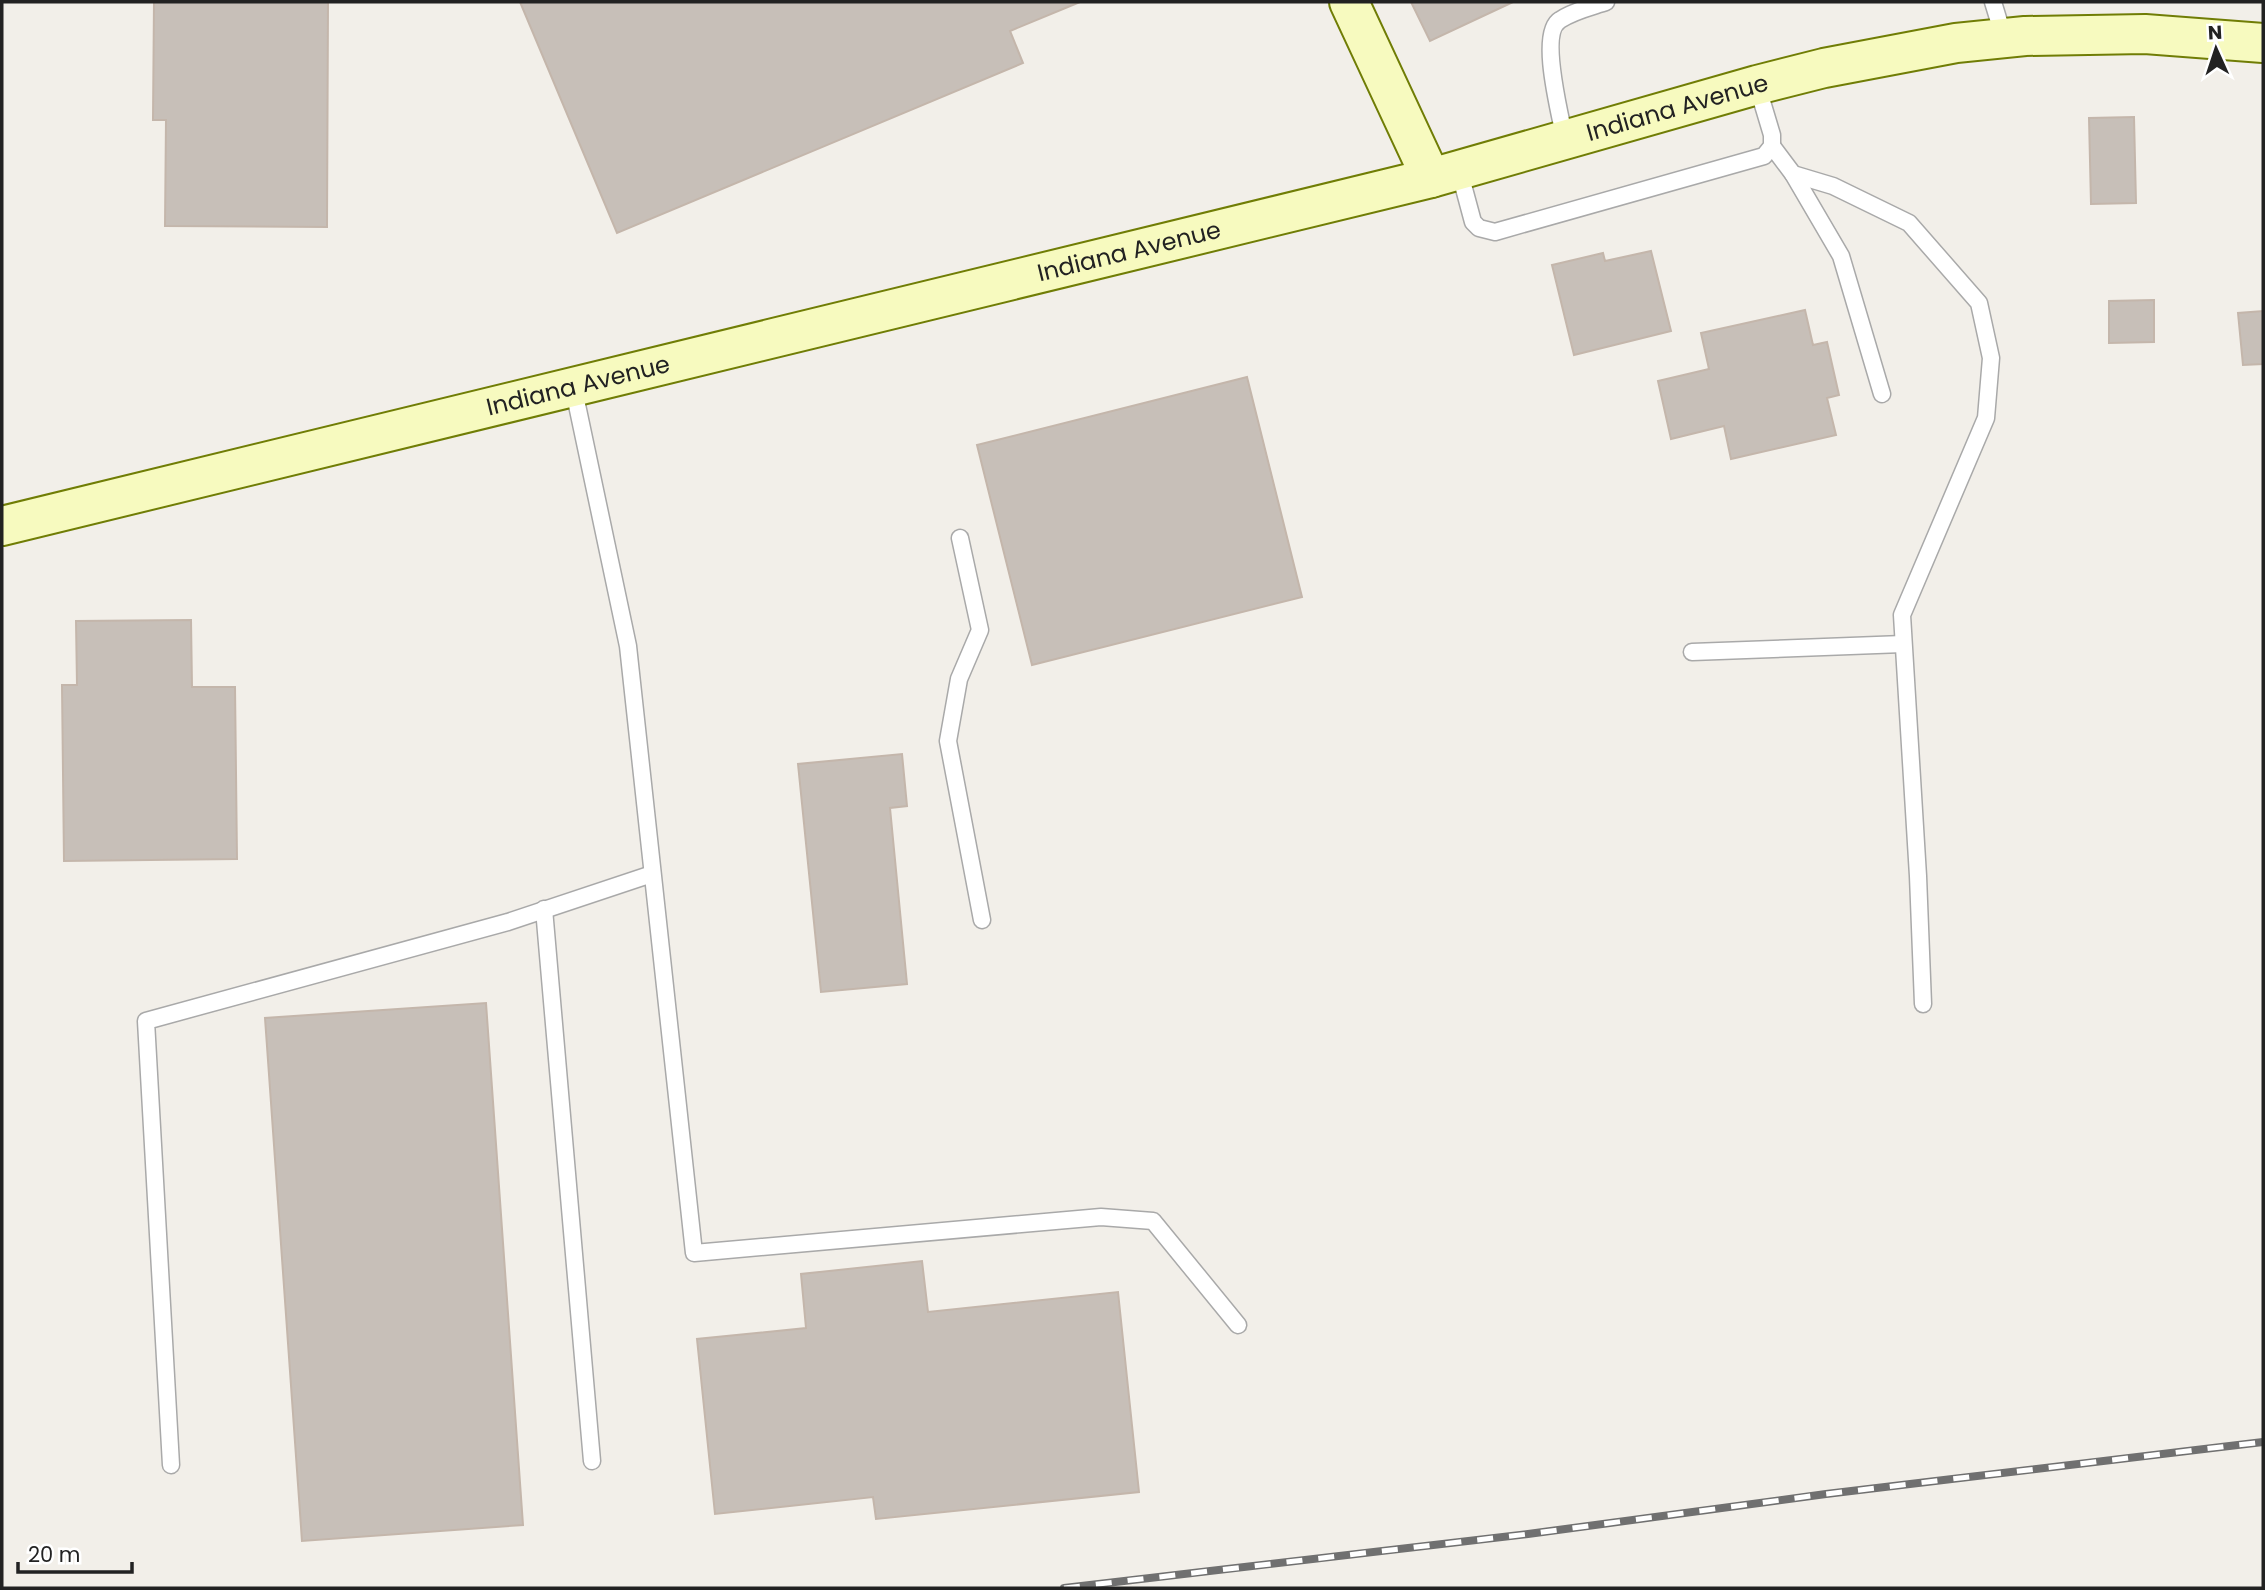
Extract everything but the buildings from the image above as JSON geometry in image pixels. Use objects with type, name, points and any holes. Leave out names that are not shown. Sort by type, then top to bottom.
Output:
[{"type":"main road","points":[[1349,2],[1445,174]]},
{"type":"main road","name":"Indiana Avenue","points":[[2,526],[1445,174],[1824,68],[1942,46],[2025,36],[2146,34],[2263,43]]},
{"type":"lane","points":[[1565,140],[1553,79],[1550,34],[1558,20],[1606,2]]},
{"type":"lane","points":[[1993,2],[2004,38]]},
{"type":"lane","points":[[1757,85],[1772,135],[1772,146],[1793,174],[1841,257],[1882,394]]},
{"type":"lane","points":[[1445,174],[1473,222],[1479,228],[1495,232],[1763,156],[1772,146]]},
{"type":"lane","points":[[1793,174],[1833,186],[1909,223],[1979,303],[1992,358],[1986,418],[1902,615],[1923,1004]]},
{"type":"lane","points":[[573,386],[628,646],[694,1253],[1101,1217],[1153,1221],[1237,1325]]},
{"type":"lane","points":[[960,538],[980,630],[959,679],[948,741],[982,920]]},
{"type":"lane","points":[[1692,652],[1903,643]]},
{"type":"lane","points":[[171,1465],[146,1021],[508,922],[652,874]]},
{"type":"lane","points":[[544,909],[592,1461]]},
{"type":"railway","points":[[1064,1588],[1528,1534],[1826,1494],[2263,1442]]}]
